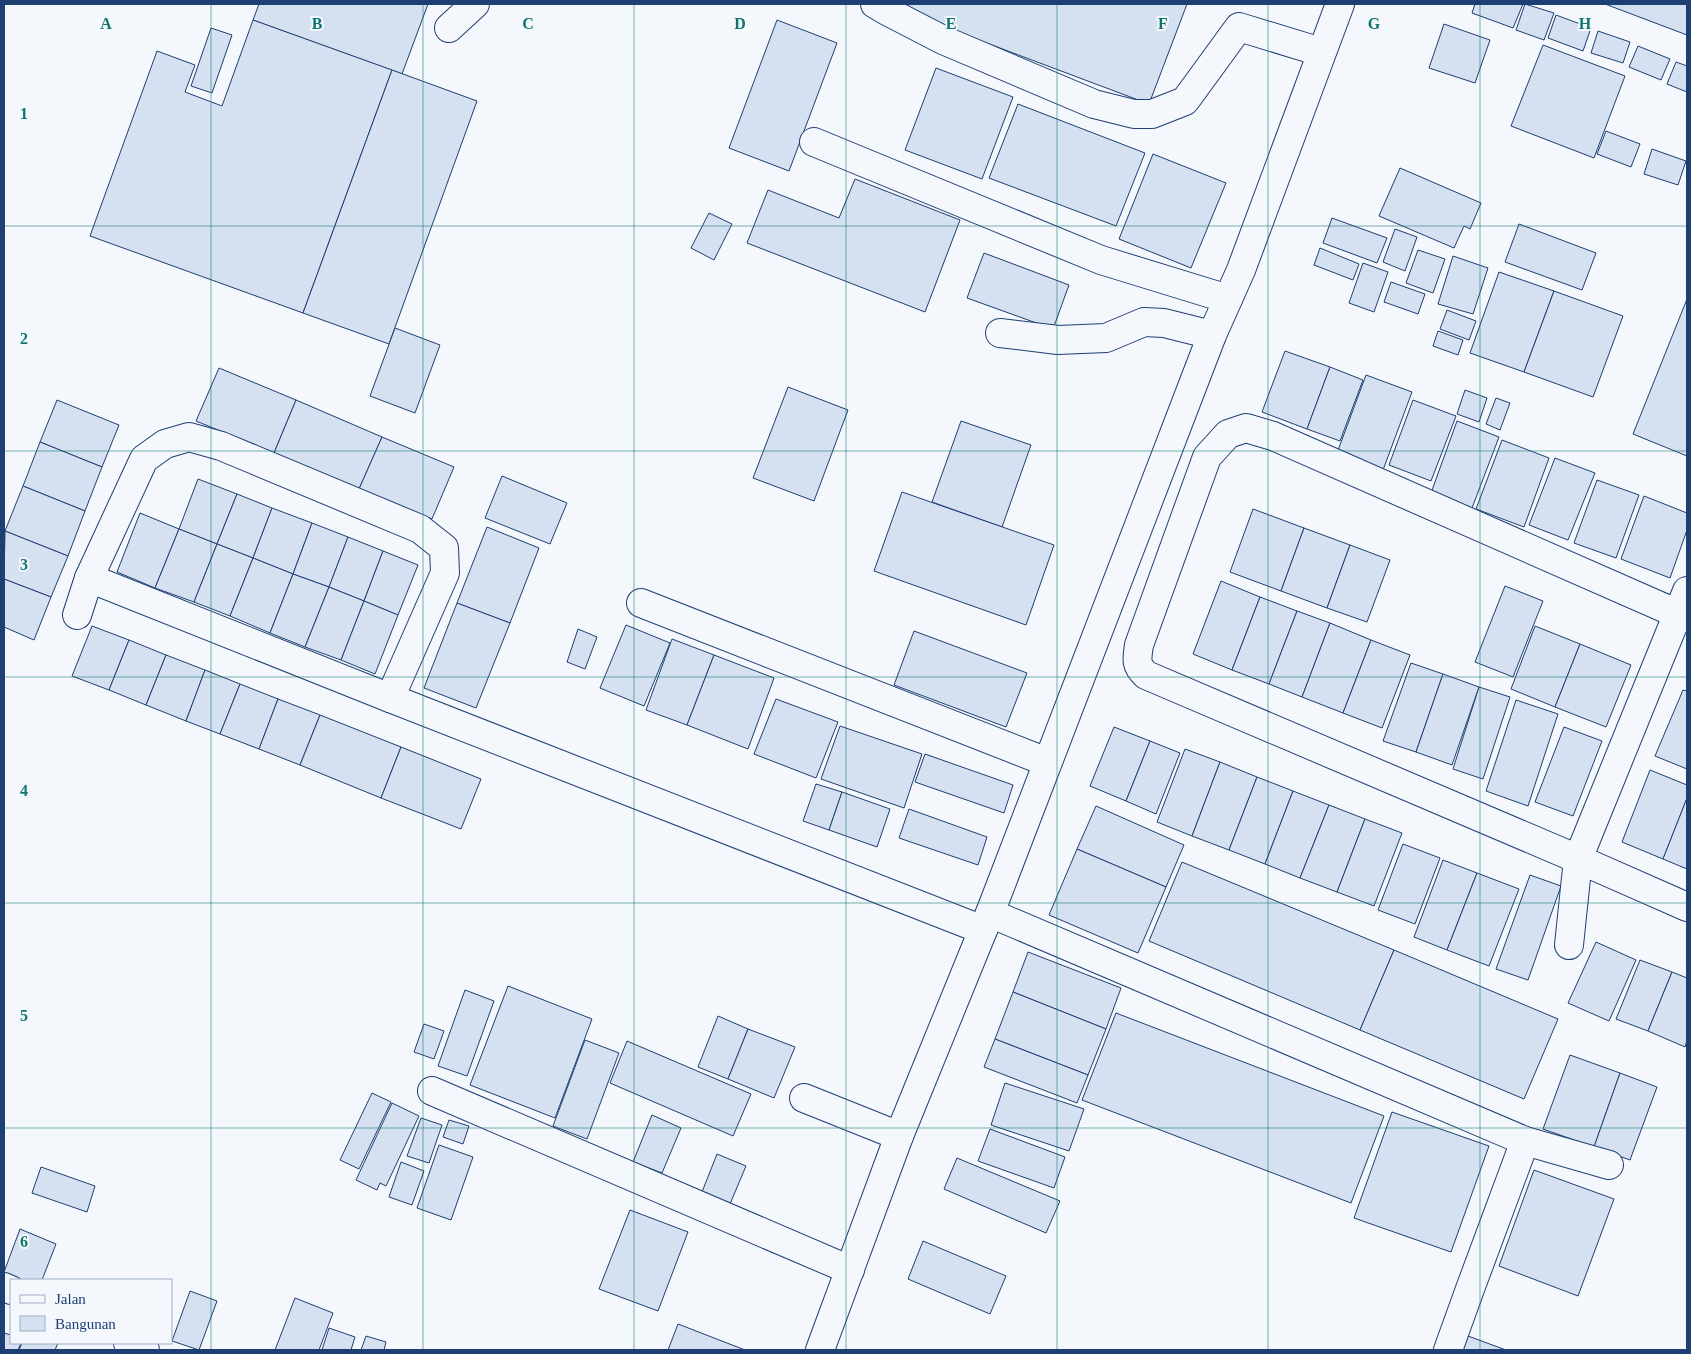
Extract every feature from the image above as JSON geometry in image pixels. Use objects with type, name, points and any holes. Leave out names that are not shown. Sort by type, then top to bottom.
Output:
[{"type":"street","points":[[449,28],[475,4]]},
{"type":"street","points":[[875,4],[943,40],[1094,104],[1134,114],[1152,114],[1185,101],[1240,15],[1321,52]]},
{"type":"street","points":[[820,1350],[899,1136],[986,921],[1212,334],[1241,270],[1340,4]]},
{"type":"street","points":[[814,142],[1101,260],[1228,299]]},
{"type":"street","points":[[1000,332],[1058,340],[1106,338],[1144,322],[1164,323],[1212,334]]},
{"type":"street","points":[[1569,945],[1578,859],[1684,608],[1272,436],[1246,428],[1228,434],[1207,457],[1139,645],[1137,656],[1139,668],[1146,675],[1155,679],[1578,859],[1687,906]]},
{"type":"street","points":[[76,615],[90,578],[144,459],[165,444],[189,437],[221,446],[420,529],[444,548],[444,573],[390,698]]},
{"type":"street","points":[[90,578],[390,698],[986,921],[1525,1141],[1609,1165]]},
{"type":"street","points":[[641,603],[1048,762]]},
{"type":"street","points":[[432,1091],[850,1270]]},
{"type":"street","points":[[804,1098],[899,1136]]},
{"type":"street","points":[[1448,1350],[1525,1141]]},
{"type":"street","points":[[130,1344],[145,1350]]},
{"type":"building","points":[[259,4],[428,4],[402,74],[253,20]]},
{"type":"building","points":[[898,4],[1187,4],[1149,104],[896,9]]},
{"type":"building","points":[[1475,4],[1523,4],[1513,28],[1472,13]]},
{"type":"building","points":[[1525,4],[1554,13],[1544,40],[1516,30]]},
{"type":"building","points":[[1605,4],[1687,4],[1687,35]]},
{"type":"building","points":[[1556,15],[1591,28],[1583,51],[1548,38]]},
{"type":"building","points":[[253,20],[392,70],[303,313],[90,236],[157,51],[195,65],[185,92],[222,106]]},
{"type":"building","points":[[777,20],[837,43],[789,171],[729,148]]},
{"type":"building","points":[[1444,24],[1490,40],[1475,83],[1429,68]]},
{"type":"building","points":[[211,28],[232,35],[212,93],[191,86]]},
{"type":"building","points":[[1598,31],[1630,42],[1623,63],[1591,53]]},
{"type":"building","points":[[1543,45],[1625,76],[1594,158],[1511,126]]},
{"type":"building","points":[[1638,46],[1670,59],[1661,80],[1629,67]]},
{"type":"building","points":[[1676,62],[1687,66],[1687,92],[1667,84]]},
{"type":"building","points":[[936,68],[1013,97],[982,179],[905,150]]},
{"type":"building","points":[[392,70],[477,101],[389,344],[303,313]]},
{"type":"building","points":[[1018,104],[1145,153],[1116,226],[989,178]]},
{"type":"building","points":[[1606,131],[1640,144],[1631,167],[1597,154]]},
{"type":"building","points":[[1652,149],[1686,161],[1678,185],[1644,174]]},
{"type":"building","points":[[1153,154],[1226,183],[1191,268],[1119,239]]},
{"type":"building","points":[[1400,168],[1481,203],[1470,229],[1464,226],[1454,248],[1379,216]]},
{"type":"building","points":[[855,179],[960,220],[925,312],[747,243],[768,190],[839,218]]},
{"type":"building","points":[[709,213],[732,224],[714,260],[691,248]]},
{"type":"building","points":[[1332,218],[1387,238],[1377,263],[1323,243]]},
{"type":"building","points":[[1519,224],[1596,253],[1582,290],[1505,262]]},
{"type":"building","points":[[1395,229],[1417,237],[1405,271],[1383,262]]},
{"type":"building","points":[[1320,248],[1359,264],[1353,280],[1314,265]]},
{"type":"building","points":[[1418,250],[1445,259],[1433,293],[1406,283]]},
{"type":"building","points":[[984,253],[1069,285],[1053,329],[967,298]]},
{"type":"building","points":[[1453,256],[1488,268],[1473,314],[1438,304]]},
{"type":"building","points":[[1363,263],[1388,272],[1374,312],[1349,303]]},
{"type":"building","points":[[1499,272],[1554,291],[1524,372],[1470,353]]},
{"type":"building","points":[[1391,282],[1425,294],[1418,314],[1384,302]]},
{"type":"building","points":[[1554,291],[1623,316],[1593,397],[1524,372]]},
{"type":"building","points":[[1687,299],[1687,456],[1633,434]]},
{"type":"building","points":[[1447,310],[1476,321],[1469,340],[1440,329]]},
{"type":"building","points":[[395,328],[440,345],[415,413],[370,396]]},
{"type":"building","points":[[1438,331],[1463,340],[1458,355],[1433,346]]},
{"type":"building","points":[[1285,351],[1330,367],[1307,429],[1262,412]]},
{"type":"building","points":[[1330,367],[1363,380],[1340,441],[1307,429]]},
{"type":"building","points":[[219,368],[296,400],[274,453],[196,421]]},
{"type":"building","points":[[1366,375],[1412,392],[1383,470],[1337,453]]},
{"type":"building","points":[[788,387],[848,410],[814,501],[753,478]]},
{"type":"building","points":[[1465,390],[1487,398],[1479,422],[1457,414]]},
{"type":"building","points":[[1496,398],[1510,403],[1500,430],[1486,424]]},
{"type":"building","points":[[57,400],[119,425],[102,467],[40,442]]},
{"type":"building","points":[[296,400],[382,437],[359,489],[274,453]]},
{"type":"building","points":[[1413,400],[1456,416],[1431,481],[1389,465]]},
{"type":"building","points":[[961,421],[1031,445],[1002,527],[932,502]]},
{"type":"building","points":[[1457,421],[1499,437],[1472,508],[1431,493]]},
{"type":"building","points":[[382,437],[454,467],[432,519],[359,489]]},
{"type":"building","points":[[1502,440],[1549,458],[1524,527],[1476,509]]},
{"type":"building","points":[[40,442],[102,467],[85,511],[23,486]]},
{"type":"building","points":[[1555,458],[1595,473],[1568,540],[1529,525]]},
{"type":"building","points":[[502,476],[567,503],[550,544],[485,518]]},
{"type":"building","points":[[198,479],[237,494],[217,544],[179,529]]},
{"type":"building","points":[[1597,480],[1639,495],[1616,558],[1574,543]]},
{"type":"building","points":[[23,486],[85,511],[68,556],[5,531]]},
{"type":"building","points":[[902,492],[1054,545],[1026,625],[874,571]]},
{"type":"building","points":[[237,494],[272,508],[253,558],[217,544]]},
{"type":"building","points":[[1644,496],[1687,513],[1687,530],[1670,578],[1621,559]]},
{"type":"building","points":[[272,508],[312,523],[293,574],[253,558]]},
{"type":"building","points":[[1253,509],[1304,528],[1281,591],[1230,572]]},
{"type":"building","points":[[140,513],[179,529],[155,588],[117,572]]},
{"type":"building","points":[[312,523],[348,537],[329,587],[293,574]]},
{"type":"building","points":[[487,527],[539,548],[510,623],[457,603]]},
{"type":"building","points":[[1304,528],[1350,545],[1327,608],[1281,591]]},
{"type":"building","points":[[179,529],[217,544],[194,602],[155,588]]},
{"type":"building","points":[[5,531],[68,556],[51,597],[4,579]]},
{"type":"building","points":[[348,537],[383,551],[364,601],[329,587]]},
{"type":"building","points":[[217,544],[253,558],[230,616],[194,602]]},
{"type":"building","points":[[1350,545],[1390,560],[1367,622],[1327,608]]},
{"type":"building","points":[[383,551],[418,565],[398,615],[364,601]]},
{"type":"building","points":[[253,558],[293,574],[270,633],[230,616]]},
{"type":"building","points":[[293,574],[329,587],[305,647],[270,633]]},
{"type":"building","points":[[4,579],[51,597],[34,640],[4,627]]},
{"type":"building","points":[[1221,581],[1260,597],[1232,670],[1193,654]]},
{"type":"building","points":[[1505,586],[1543,601],[1513,677],[1475,662]]},
{"type":"building","points":[[329,587],[364,601],[341,660],[305,647]]},
{"type":"building","points":[[1260,597],[1297,611],[1269,684],[1232,670]]},
{"type":"building","points":[[364,601],[398,615],[375,674],[341,660]]},
{"type":"building","points":[[457,603],[510,623],[476,708],[424,688]]},
{"type":"building","points":[[1297,611],[1330,623],[1302,697],[1269,684]]},
{"type":"building","points":[[1330,623],[1371,640],[1343,713],[1302,697]]},
{"type":"building","points":[[626,625],[670,643],[644,706],[600,688]]},
{"type":"building","points":[[92,626],[129,640],[109,690],[72,676]]},
{"type":"building","points":[[1535,626],[1580,644],[1555,707],[1511,689]]},
{"type":"building","points":[[578,629],[597,637],[585,669],[567,662]]},
{"type":"building","points":[[914,631],[1027,673],[1006,727],[894,685]]},
{"type":"building","points":[[672,639],[714,655],[687,725],[646,710]]},
{"type":"building","points":[[129,640],[166,655],[146,705],[109,690]]},
{"type":"building","points":[[1371,640],[1410,655],[1382,728],[1343,713]]},
{"type":"building","points":[[1580,644],[1631,665],[1606,727],[1555,707]]},
{"type":"building","points":[[166,655],[205,670],[186,721],[146,705]]},
{"type":"building","points":[[714,655],[774,678],[748,749],[687,725]]},
{"type":"building","points":[[1411,663],[1443,674],[1416,752],[1383,741]]},
{"type":"building","points":[[205,670],[240,684],[220,734],[186,721]]},
{"type":"building","points":[[1443,674],[1479,687],[1452,765],[1416,752]]},
{"type":"building","points":[[240,684],[278,699],[259,749],[220,734]]},
{"type":"building","points":[[1479,687],[1510,697],[1483,779],[1453,769]]},
{"type":"building","points":[[1683,690],[1687,691],[1687,769],[1655,756]]},
{"type":"building","points":[[278,699],[320,715],[300,765],[259,749]]},
{"type":"building","points":[[776,699],[838,722],[816,778],[754,754]]},
{"type":"building","points":[[1516,700],[1558,714],[1528,806],[1486,791]]},
{"type":"building","points":[[320,715],[401,747],[381,798],[300,765]]},
{"type":"building","points":[[840,726],[922,754],[904,808],[821,779]]},
{"type":"building","points":[[1114,727],[1150,741],[1126,801],[1090,786]]},
{"type":"building","points":[[1564,727],[1602,741],[1573,816],[1535,802]]},
{"type":"building","points":[[1150,741],[1180,753],[1156,814],[1126,801]]},
{"type":"building","points":[[401,747],[481,779],[461,829],[381,798]]},
{"type":"building","points":[[1185,749],[1220,762],[1192,836],[1157,822]]},
{"type":"building","points":[[925,754],[1013,785],[1004,813],[915,782]]},
{"type":"building","points":[[1220,762],[1257,777],[1229,850],[1192,836]]},
{"type":"building","points":[[1650,770],[1687,785],[1687,798],[1663,859],[1622,842]]},
{"type":"building","points":[[1257,777],[1293,791],[1265,864],[1229,850]]},
{"type":"building","points":[[816,784],[842,792],[829,830],[803,821]]},
{"type":"building","points":[[1293,791],[1329,805],[1300,878],[1265,864]]},
{"type":"building","points":[[842,792],[890,809],[877,847],[829,830]]},
{"type":"building","points":[[1687,798],[1687,869],[1663,859]]},
{"type":"building","points":[[1329,805],[1365,819],[1337,892],[1300,878]]},
{"type":"building","points":[[1096,806],[1184,845],[1166,887],[1077,849]]},
{"type":"building","points":[[909,809],[987,837],[978,865],[899,838]]},
{"type":"building","points":[[1365,819],[1402,833],[1374,906],[1337,892]]},
{"type":"building","points":[[1403,844],[1440,858],[1415,924],[1378,910]]},
{"type":"building","points":[[1077,849],[1166,887],[1138,953],[1049,915]]},
{"type":"building","points":[[1443,860],[1477,873],[1447,950],[1414,937]]},
{"type":"building","points":[[1182,862],[1394,950],[1360,1030],[1149,941]]},
{"type":"building","points":[[1477,873],[1519,889],[1489,966],[1447,950]]},
{"type":"building","points":[[1530,875],[1561,886],[1528,980],[1496,969]]},
{"type":"building","points":[[1596,942],[1636,960],[1609,1021],[1568,1003]]},
{"type":"building","points":[[1394,950],[1558,1019],[1524,1099],[1360,1030]]},
{"type":"building","points":[[1028,952],[1121,988],[1106,1029],[1013,992]]},
{"type":"building","points":[[1640,960],[1672,972],[1648,1031],[1616,1019]]},
{"type":"building","points":[[1672,972],[1687,978],[1687,1040],[1685,1047],[1648,1031]]},
{"type":"building","points":[[508,986],[592,1019],[555,1118],[470,1085]]},
{"type":"building","points":[[465,990],[494,1001],[467,1076],[438,1066]]},
{"type":"building","points":[[1013,992],[1106,1029],[1088,1075],[995,1039]]},
{"type":"building","points":[[1116,1013],[1384,1116],[1351,1203],[1082,1100]]},
{"type":"building","points":[[718,1016],[748,1029],[728,1079],[698,1067]]},
{"type":"building","points":[[424,1024],[444,1031],[434,1059],[414,1052]]},
{"type":"building","points":[[748,1029],[795,1047],[774,1098],[728,1079]]},
{"type":"building","points":[[995,1039],[1088,1075],[1077,1103],[984,1067]]},
{"type":"building","points":[[585,1040],[619,1053],[587,1139],[553,1126]]},
{"type":"building","points":[[627,1041],[751,1094],[733,1136],[610,1083]]},
{"type":"building","points":[[1570,1055],[1620,1073],[1594,1147],[1543,1129]]},
{"type":"building","points":[[1620,1073],[1657,1087],[1630,1160],[1594,1147]]},
{"type":"building","points":[[1005,1083],[1084,1109],[1069,1151],[991,1125]]},
{"type":"building","points":[[372,1093],[391,1102],[359,1169],[340,1160]]},
{"type":"building","points":[[392,1103],[419,1116],[386,1186],[380,1183],[377,1190],[356,1180]]},
{"type":"building","points":[[1392,1112],[1489,1146],[1451,1252],[1354,1218]]},
{"type":"building","points":[[652,1115],[681,1128],[662,1173],[633,1162]]},
{"type":"building","points":[[421,1118],[442,1125],[429,1163],[407,1156]]},
{"type":"building","points":[[449,1120],[469,1126],[463,1144],[443,1137]]},
{"type":"building","points":[[990,1129],[1065,1157],[1054,1188],[978,1161]]},
{"type":"building","points":[[439,1145],[473,1157],[451,1220],[417,1208]]},
{"type":"building","points":[[717,1154],[746,1166],[730,1204],[702,1192]]},
{"type":"building","points":[[957,1158],[1060,1201],[1046,1233],[944,1189]]},
{"type":"building","points":[[401,1162],[424,1171],[412,1205],[389,1197]]},
{"type":"building","points":[[41,1167],[95,1186],[87,1212],[32,1193]]},
{"type":"building","points":[[1534,1170],[1614,1199],[1578,1296],[1499,1266]]},
{"type":"building","points":[[630,1210],[688,1232],[658,1311],[599,1289]]},
{"type":"building","points":[[20,1229],[56,1244],[42,1279],[4,1279],[4,1272]]},
{"type":"building","points":[[923,1241],[1006,1276],[990,1314],[908,1279]]},
{"type":"building","points":[[190,1291],[217,1301],[199,1350],[172,1341]]},
{"type":"building","points":[[295,1298],[333,1313],[319,1350],[275,1350]]},
{"type":"building","points":[[678,1324],[745,1350],[668,1350]]},
{"type":"building","points":[[329,1328],[355,1337],[351,1350],[322,1350]]},
{"type":"building","points":[[4,1333],[10,1335],[10,1344],[21,1344],[18,1350],[4,1350]]},
{"type":"building","points":[[366,1336],[386,1342],[384,1350],[361,1350]]},
{"type":"building","points":[[1468,1336],[1506,1350],[1463,1350]]},
{"type":"building","points":[[22,1344],[58,1344],[55,1350],[19,1350]]}]
